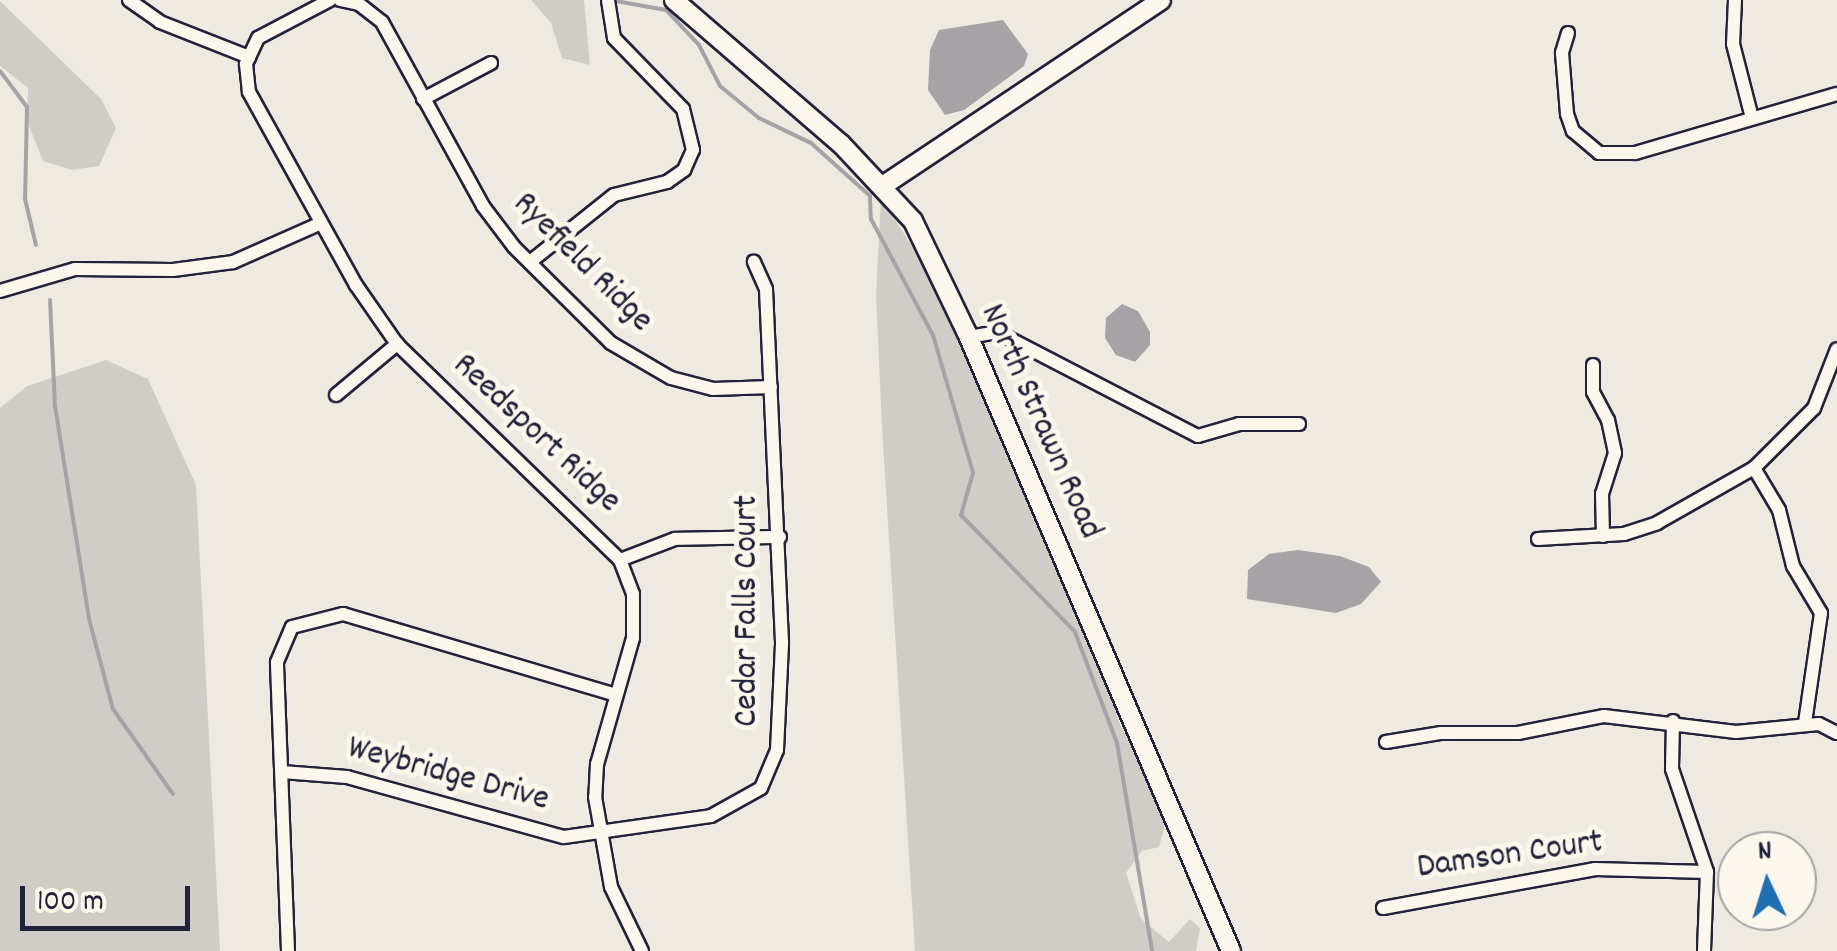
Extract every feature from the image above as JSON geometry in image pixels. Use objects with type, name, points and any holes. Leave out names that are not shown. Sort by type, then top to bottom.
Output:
[{"type":"street","points":[[129,0],[160,22],[249,57],[258,38],[294,15],[330,0]]},
{"type":"street","name":"Ryefield Ridge","points":[[340,0],[359,4],[382,22],[483,206],[530,262],[611,343],[645,367],[713,389],[771,387]]},
{"type":"street","points":[[530,262],[601,202],[668,182],[684,170],[692,150],[683,108],[609,26],[608,0]]},
{"type":"street","name":"North Strawn Road","points":[[674,0],[884,184],[913,221],[969,337],[1231,951]]},
{"type":"street","points":[[884,184],[1162,0]]},
{"type":"street","points":[[1735,0],[1733,44],[1751,114]]},
{"type":"street","points":[[1568,32],[1562,53],[1566,114],[1573,132],[1599,154],[1635,153],[1751,114],[1837,94]]},
{"type":"street","name":"Reedsport Ridge","points":[[249,57],[249,92],[321,223],[397,344],[620,560],[635,615],[596,764],[598,832],[611,887],[642,951]]},
{"type":"street","points":[[423,99],[491,63]]},
{"type":"street","points":[[0,291],[75,269],[173,270],[232,262],[321,223]]},
{"type":"street","name":"Cedar Falls Court","points":[[598,832],[733,809],[771,772],[781,724],[780,536],[766,289],[754,262]]},
{"type":"street","points":[[969,337],[997,332],[1198,436],[1239,424],[1299,424]]},
{"type":"street","points":[[336,395],[397,344]]},
{"type":"street","points":[[1538,539],[1603,536],[1657,523],[1754,468],[1814,408],[1837,349]]},
{"type":"street","points":[[1593,365],[1592,392],[1608,420],[1615,453],[1602,494],[1603,536]]},
{"type":"street","points":[[1754,468],[1779,510],[1792,566],[1821,612],[1805,723]]},
{"type":"street","points":[[620,560],[675,539],[780,536]]},
{"type":"street","points":[[288,951],[277,662],[292,627],[307,618],[343,614],[616,695]]},
{"type":"street","points":[[1386,742],[1441,733],[1518,732],[1574,718],[1673,721],[1736,732],[1805,723],[1837,734]]},
{"type":"street","points":[[1673,721],[1672,768],[1707,872],[1704,951]]},
{"type":"street","name":"Weybridge Drive","points":[[282,772],[347,777],[540,834],[598,832]]},
{"type":"street","name":"Damson Court","points":[[1383,908],[1596,869],[1707,872]]},
{"type":"shaded area","points":[[531,0],[584,0],[590,65],[562,58],[551,23]]},
{"type":"shaded area","points":[[0,1],[101,99],[116,128],[99,166],[72,170],[43,161],[27,121],[28,88],[0,66]]},
{"type":"shaded area","points":[[1003,20],[1028,54],[1024,66],[964,110],[945,115],[928,90],[930,50],[939,30]]},
{"type":"shaded area","points":[[881,197],[926,269],[1113,690],[1117,718],[1167,817],[1159,847],[1142,851],[1126,873],[1141,919],[1169,942],[1190,919],[1200,928],[1196,951],[915,951],[876,296]]},
{"type":"shaded area","points":[[1122,304],[1138,311],[1150,332],[1150,345],[1135,362],[1116,355],[1105,338],[1106,318]]},
{"type":"shaded area","points":[[106,360],[148,379],[196,485],[220,951],[0,951],[0,408],[27,386]]},
{"type":"shaded area","points":[[1298,550],[1340,556],[1369,567],[1381,582],[1361,604],[1336,613],[1247,599],[1248,570],[1269,554]]},
{"type":"waterway","points":[[610,0],[666,10],[699,45],[720,86],[759,118],[811,143],[870,196],[871,219],[933,335],[973,473],[961,515],[1075,632],[1117,743],[1152,951]]},
{"type":"waterway","points":[[0,71],[27,107],[25,199],[36,245]]},
{"type":"waterway","points":[[50,300],[55,406],[89,619],[113,709],[173,794]]}]
